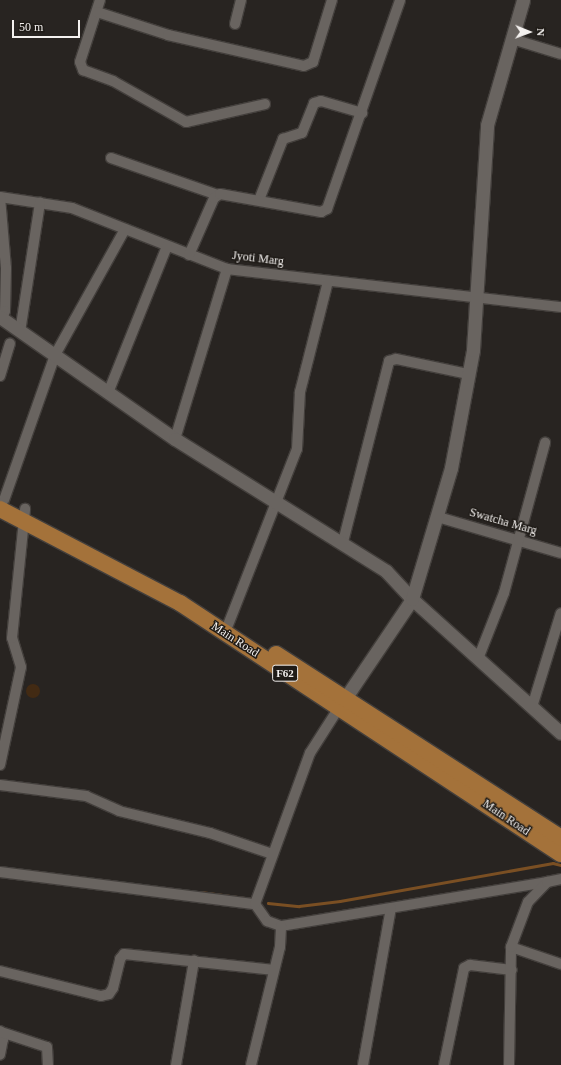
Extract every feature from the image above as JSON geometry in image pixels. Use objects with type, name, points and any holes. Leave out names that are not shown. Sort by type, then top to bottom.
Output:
[{"type":"main road","name":"Main Road","points":[[1,503],[117,557],[228,625],[343,702],[561,854]]},
{"type":"main road","name":"Main Road","points":[[24,514],[180,603],[343,702],[561,838]]},
{"type":"street","points":[[100,0],[80,62],[82,70],[113,81],[186,122],[265,104]]},
{"type":"street","points":[[235,24],[241,0]]},
{"type":"street","points":[[97,12],[168,35],[304,66],[314,62],[332,0]]},
{"type":"street","points":[[111,158],[218,195],[326,211],[362,113],[400,0]]},
{"type":"street","points":[[255,904],[272,854],[310,754],[412,599],[438,517],[468,374],[476,297],[487,125],[523,0]]},
{"type":"street","points":[[512,39],[561,54]]},
{"type":"street","points":[[259,200],[283,139],[302,133],[314,103],[321,101],[362,113]]},
{"type":"street","points":[[189,255],[218,195]]},
{"type":"street","points":[[0,197],[6,268],[6,311],[1,318],[175,439],[277,505],[343,542],[386,571],[412,599],[561,733]]},
{"type":"street","name":"Jyoti Marg","points":[[0,197],[72,208],[227,269],[411,293],[476,297],[561,307]]},
{"type":"street","points":[[20,332],[40,203]]},
{"type":"street","points":[[1,503],[55,355],[125,229]]},
{"type":"street","points":[[108,393],[166,246]]},
{"type":"street","points":[[175,439],[227,269]]},
{"type":"street","points":[[228,625],[298,449],[300,392],[328,281]]},
{"type":"street","points":[[0,376],[10,343]]},
{"type":"street","points":[[343,542],[389,361],[396,359],[468,374]]},
{"type":"street","points":[[478,659],[519,541],[545,443]]},
{"type":"street","points":[[0,765],[21,667],[12,638],[24,514]]},
{"type":"street","name":"Swatcha Marg","points":[[438,517],[561,553]]},
{"type":"street","points":[[532,708],[561,613]]},
{"type":"street","points":[[0,785],[86,796],[144,819],[210,833],[272,854]]},
{"type":"street","points":[[0,872],[255,904],[267,921],[281,926],[561,879]]},
{"type":"street","points":[[509,1065],[512,970],[511,947],[528,902],[547,882]]},
{"type":"street","points":[[363,1065],[391,908]]},
{"type":"street","points":[[251,1065],[274,970],[281,926]]},
{"type":"street","points":[[511,947],[561,964]]},
{"type":"street","points":[[0,971],[101,996],[113,988],[120,959],[124,954],[274,970]]},
{"type":"street","points":[[176,1065],[194,961]]},
{"type":"street","points":[[444,1065],[464,968],[470,965],[512,970]]},
{"type":"street","points":[[0,1055],[1,1031],[47,1047],[48,1065]]},
{"type":"shaded area","points":[[33,684],[38,686],[40,691],[38,696],[33,698],[28,696],[26,691],[28,686]]},
{"type":"waterway","points":[[268,903],[299,906],[340,901],[553,863],[561,865]]},
{"type":"waterway","points":[[201,892],[252,899]]}]
